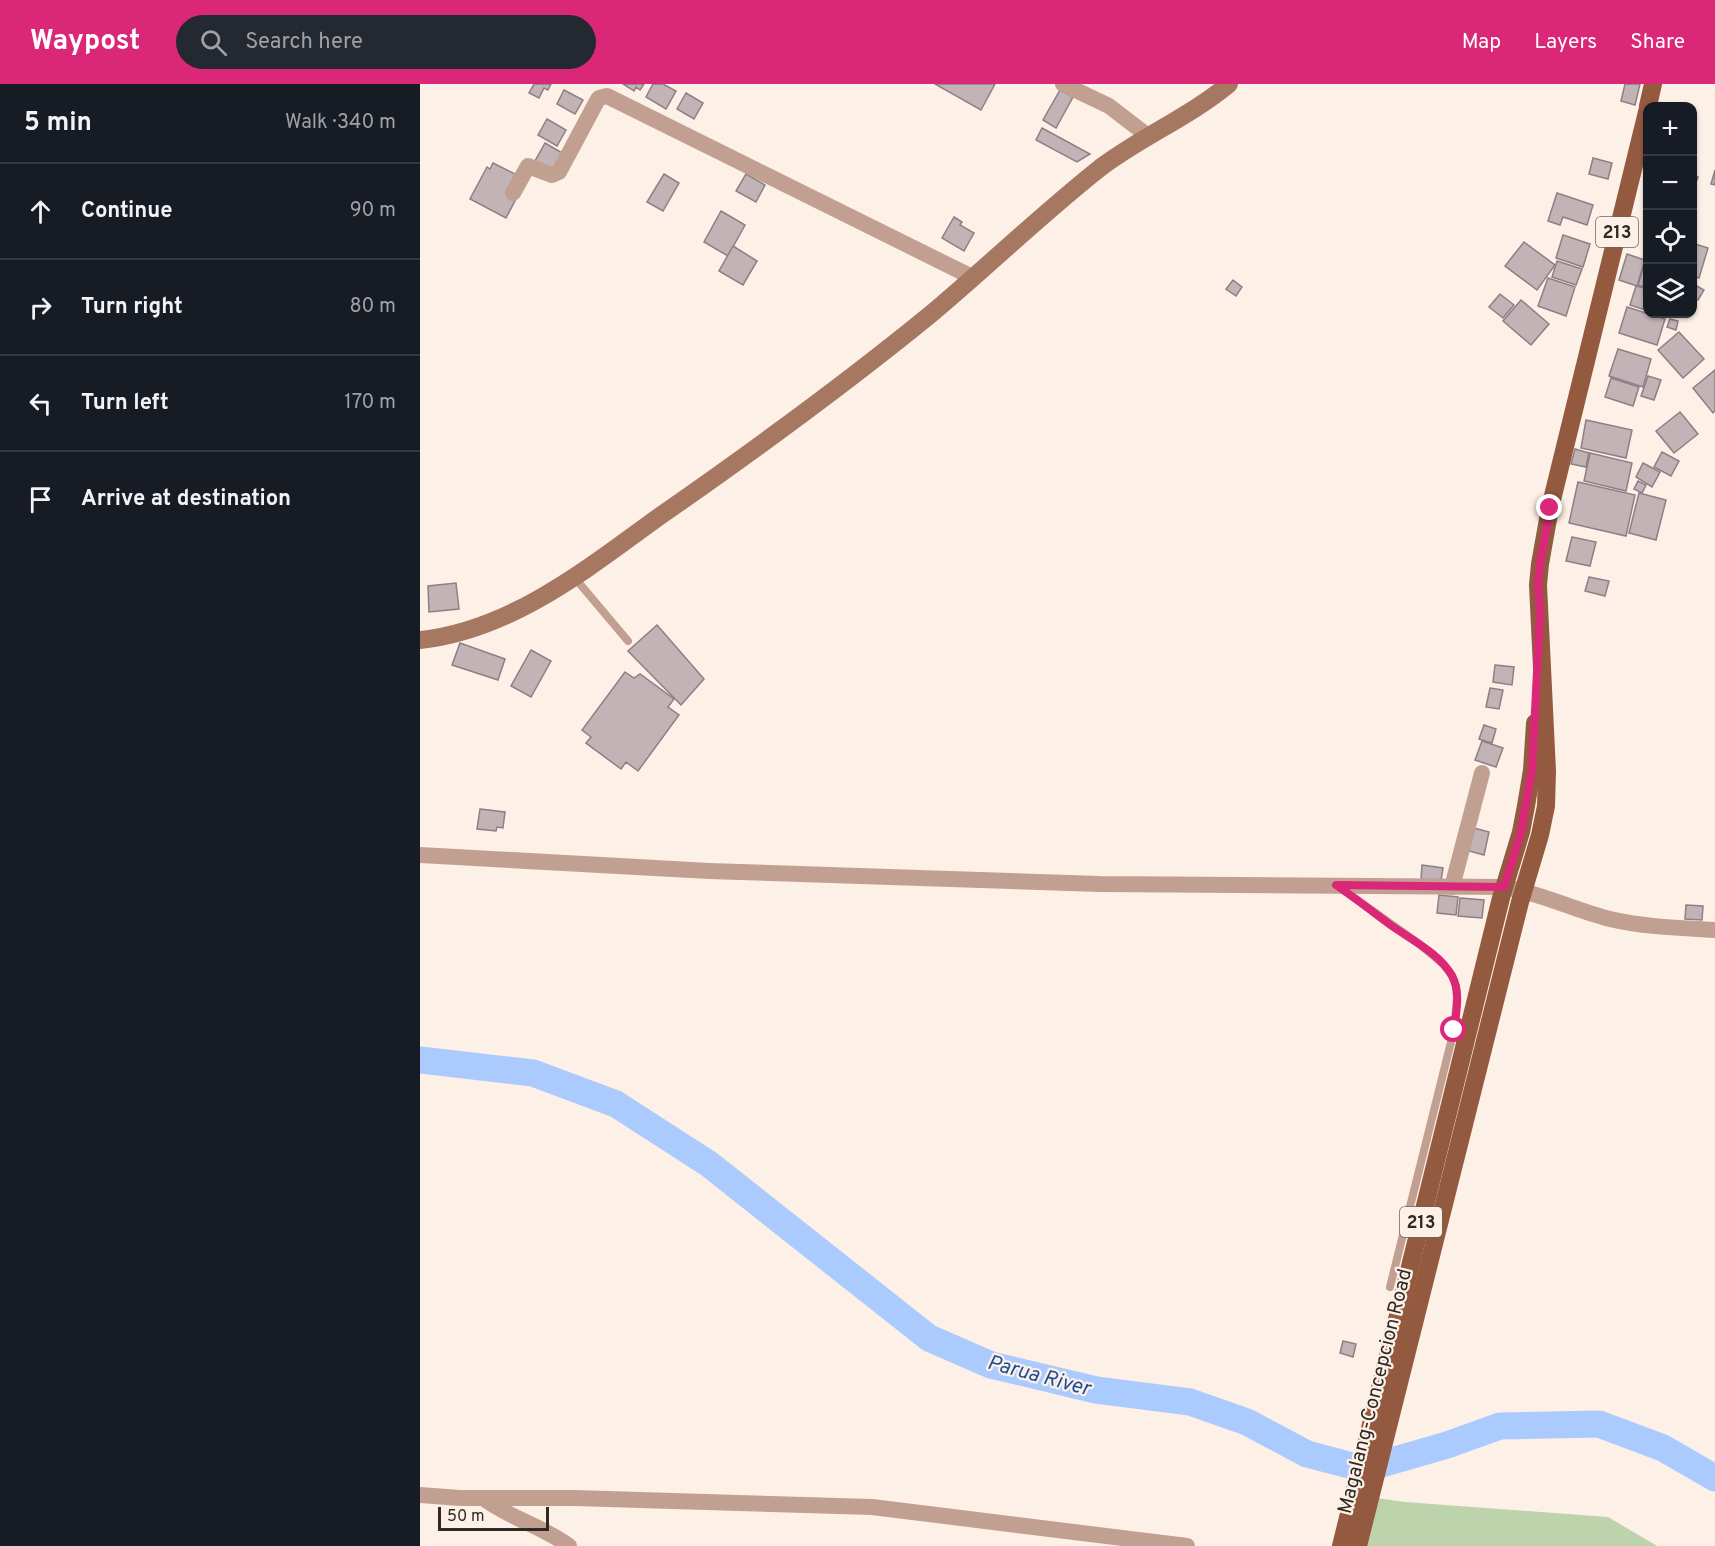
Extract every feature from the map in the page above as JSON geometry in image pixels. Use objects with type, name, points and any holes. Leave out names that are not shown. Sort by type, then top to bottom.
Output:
[{"type":"main road","name":"Magalang-Concepcion Road","points":[[1649,102],[1653,84]]},
{"type":"main road","name":"Magalang-Concepcion Road","points":[[1358,1546],[1546,806],[1547,771],[1538,585],[1540,564],[1550,508],[1643,127]]},
{"type":"main road","name":"Magalang-Concepcion Road","points":[[1341,1546],[1503,892],[1521,832],[1532,770],[1540,613]]},
{"type":"street","points":[[1064,84],[1109,106],[1148,136]]},
{"type":"street","points":[[420,640],[458,633],[518,610],[574,577],[756,447],[889,346],[974,278],[1100,169],[1148,136],[1194,110],[1229,84]]},
{"type":"street","points":[[513,193],[528,166],[552,175],[559,172],[597,101],[607,96],[974,278]]},
{"type":"street","points":[[1452,887],[1482,773]]},
{"type":"street","points":[[420,855],[709,871],[1017,882],[1185,886],[1452,887],[1503,892],[1611,919],[1669,927],[1715,930]]},
{"type":"street","points":[[420,1495],[872,1507],[1188,1546]]},
{"type":"street","points":[[483,1498],[507,1514],[544,1530],[569,1546]]},
{"type":"lane","points":[[574,577],[627,641]]},
{"type":"lane","points":[[1336,885],[1418,943],[1443,964],[1452,975],[1457,997],[1454,1030],[1390,1287]]},
{"type":"green space","points":[[1348,1494],[1405,1502],[1608,1517],[1657,1546],[1333,1546]]},
{"type":"building","points":[[534,84],[551,84],[548,90],[544,88],[539,98],[529,93]]},
{"type":"building","points":[[623,84],[644,84],[640,90],[636,87],[634,91]]},
{"type":"building","points":[[653,84],[663,84],[676,91],[666,109],[646,97]]},
{"type":"building","points":[[935,84],[995,84],[981,110]]},
{"type":"building","points":[[1625,84],[1640,84],[1635,105],[1621,101]]},
{"type":"building","points":[[564,90],[583,100],[575,114],[557,104]]},
{"type":"building","points":[[1060,90],[1073,97],[1056,128],[1043,120]]},
{"type":"building","points":[[686,93],[703,103],[694,119],[677,109]]},
{"type":"building","points":[[547,119],[566,130],[557,146],[538,135]]},
{"type":"building","points":[[1042,128],[1090,154],[1077,162],[1036,140]]},
{"type":"building","points":[[545,143],[564,154],[554,172],[535,161]]},
{"type":"building","points":[[1593,158],[1612,163],[1608,179],[1589,174]]},
{"type":"building","points":[[493,163],[517,175],[516,199],[506,218],[470,199],[487,167],[490,169]]},
{"type":"building","points":[[1715,170],[1715,185],[1711,184]]},
{"type":"building","points":[[664,174],[679,183],[663,211],[647,202]]},
{"type":"building","points":[[746,174],[765,185],[756,202],[736,191]]},
{"type":"building","points":[[1557,193],[1593,205],[1587,225],[1563,217],[1560,225],[1548,221]]},
{"type":"building","points":[[721,211],[745,225],[728,256],[704,242]]},
{"type":"building","points":[[954,217],[962,222],[960,225],[974,233],[964,251],[942,238]]},
{"type":"building","points":[[1563,235],[1590,244],[1583,267],[1556,258]]},
{"type":"building","points":[[1524,242],[1555,265],[1537,290],[1505,266]]},
{"type":"building","points":[[1697,245],[1708,248],[1699,278],[1697,277]]},
{"type":"building","points":[[733,246],[757,261],[743,285],[719,271]]},
{"type":"building","points":[[1627,254],[1643,259],[1637,286],[1619,280]]},
{"type":"building","points":[[1557,261],[1582,269],[1576,285],[1552,277]]},
{"type":"building","points":[[1643,268],[1643,286],[1638,285]]},
{"type":"building","points":[[1548,278],[1575,287],[1566,316],[1538,306]]},
{"type":"building","points":[[1233,280],[1242,287],[1236,296],[1226,289]]},
{"type":"building","points":[[1636,286],[1643,288],[1643,309],[1630,305]]},
{"type":"building","points":[[1697,286],[1704,290],[1697,300]]},
{"type":"building","points":[[1500,294],[1514,305],[1503,318],[1489,307]]},
{"type":"building","points":[[1521,300],[1549,324],[1531,345],[1503,321]]},
{"type":"building","points":[[1627,307],[1643,312],[1643,318],[1665,319],[1657,345],[1619,333]]},
{"type":"building","points":[[1670,319],[1678,321],[1676,330],[1667,327]]},
{"type":"building","points":[[1679,332],[1704,359],[1683,378],[1658,350]]},
{"type":"building","points":[[1618,349],[1651,359],[1643,387],[1609,376]]},
{"type":"building","points":[[1715,370],[1715,411],[1713,413],[1693,388]]},
{"type":"building","points":[[1648,376],[1661,380],[1654,400],[1641,396]]},
{"type":"building","points":[[1611,378],[1639,387],[1633,406],[1605,397]]},
{"type":"building","points":[[1680,412],[1698,434],[1674,453],[1656,431]]},
{"type":"building","points":[[1586,420],[1632,430],[1626,458],[1581,448]]},
{"type":"building","points":[[1575,449],[1589,453],[1586,467],[1571,464]]},
{"type":"building","points":[[1662,452],[1679,461],[1671,476],[1654,467]]},
{"type":"building","points":[[1590,453],[1632,463],[1626,491],[1584,481]]},
{"type":"building","points":[[1643,463],[1660,472],[1652,487],[1636,477]]},
{"type":"building","points":[[1638,481],[1646,485],[1642,493],[1634,489]]},
{"type":"building","points":[[1578,482],[1635,495],[1626,536],[1569,523]]},
{"type":"building","points":[[1639,493],[1666,500],[1656,540],[1629,533]]},
{"type":"building","points":[[1572,537],[1596,542],[1590,566],[1566,561]]},
{"type":"building","points":[[1589,577],[1609,581],[1605,596],[1585,591]]},
{"type":"building","points":[[456,583],[459,609],[429,612],[428,586]]},
{"type":"building","points":[[657,625],[704,679],[681,705],[628,651]]},
{"type":"building","points":[[460,643],[505,659],[498,680],[452,665]]},
{"type":"building","points":[[531,650],[551,661],[531,697],[511,686]]},
{"type":"building","points":[[1495,665],[1514,667],[1512,685],[1493,682]]},
{"type":"building","points":[[625,672],[634,678],[640,674],[674,699],[668,707],[679,715],[638,771],[626,762],[621,769],[586,743],[591,737],[582,730]]},
{"type":"building","points":[[1490,688],[1503,690],[1499,709],[1486,707]]},
{"type":"building","points":[[1484,725],[1496,729],[1492,743],[1479,739]]},
{"type":"building","points":[[1482,741],[1503,748],[1496,767],[1475,760]]},
{"type":"building","points":[[480,809],[505,812],[503,828],[497,827],[496,831],[477,829]]},
{"type":"building","points":[[1474,828],[1489,832],[1484,855],[1469,851]]},
{"type":"building","points":[[1422,865],[1443,868],[1441,881],[1421,879]]},
{"type":"building","points":[[1439,895],[1458,897],[1456,915],[1437,913]]},
{"type":"building","points":[[1460,898],[1484,900],[1482,918],[1458,916]]},
{"type":"building","points":[[1686,905],[1703,906],[1702,920],[1685,919]]},
{"type":"building","points":[[1343,1341],[1356,1344],[1353,1357],[1340,1353]]},
{"type":"waterway","name":"Parua River","points":[[420,1060],[533,1073],[616,1104],[709,1164],[929,1338],[991,1365],[1096,1390],[1190,1402],[1247,1422],[1307,1454],[1364,1469],[1447,1445],[1500,1426],[1599,1424],[1663,1448],[1715,1478]]},
{"type":"route","points":[[1454,1030],[1457,997],[1452,975],[1443,964],[1418,943],[1336,885],[1504,887],[1521,832],[1532,770],[1540,613],[1538,585],[1550,508]]}]
